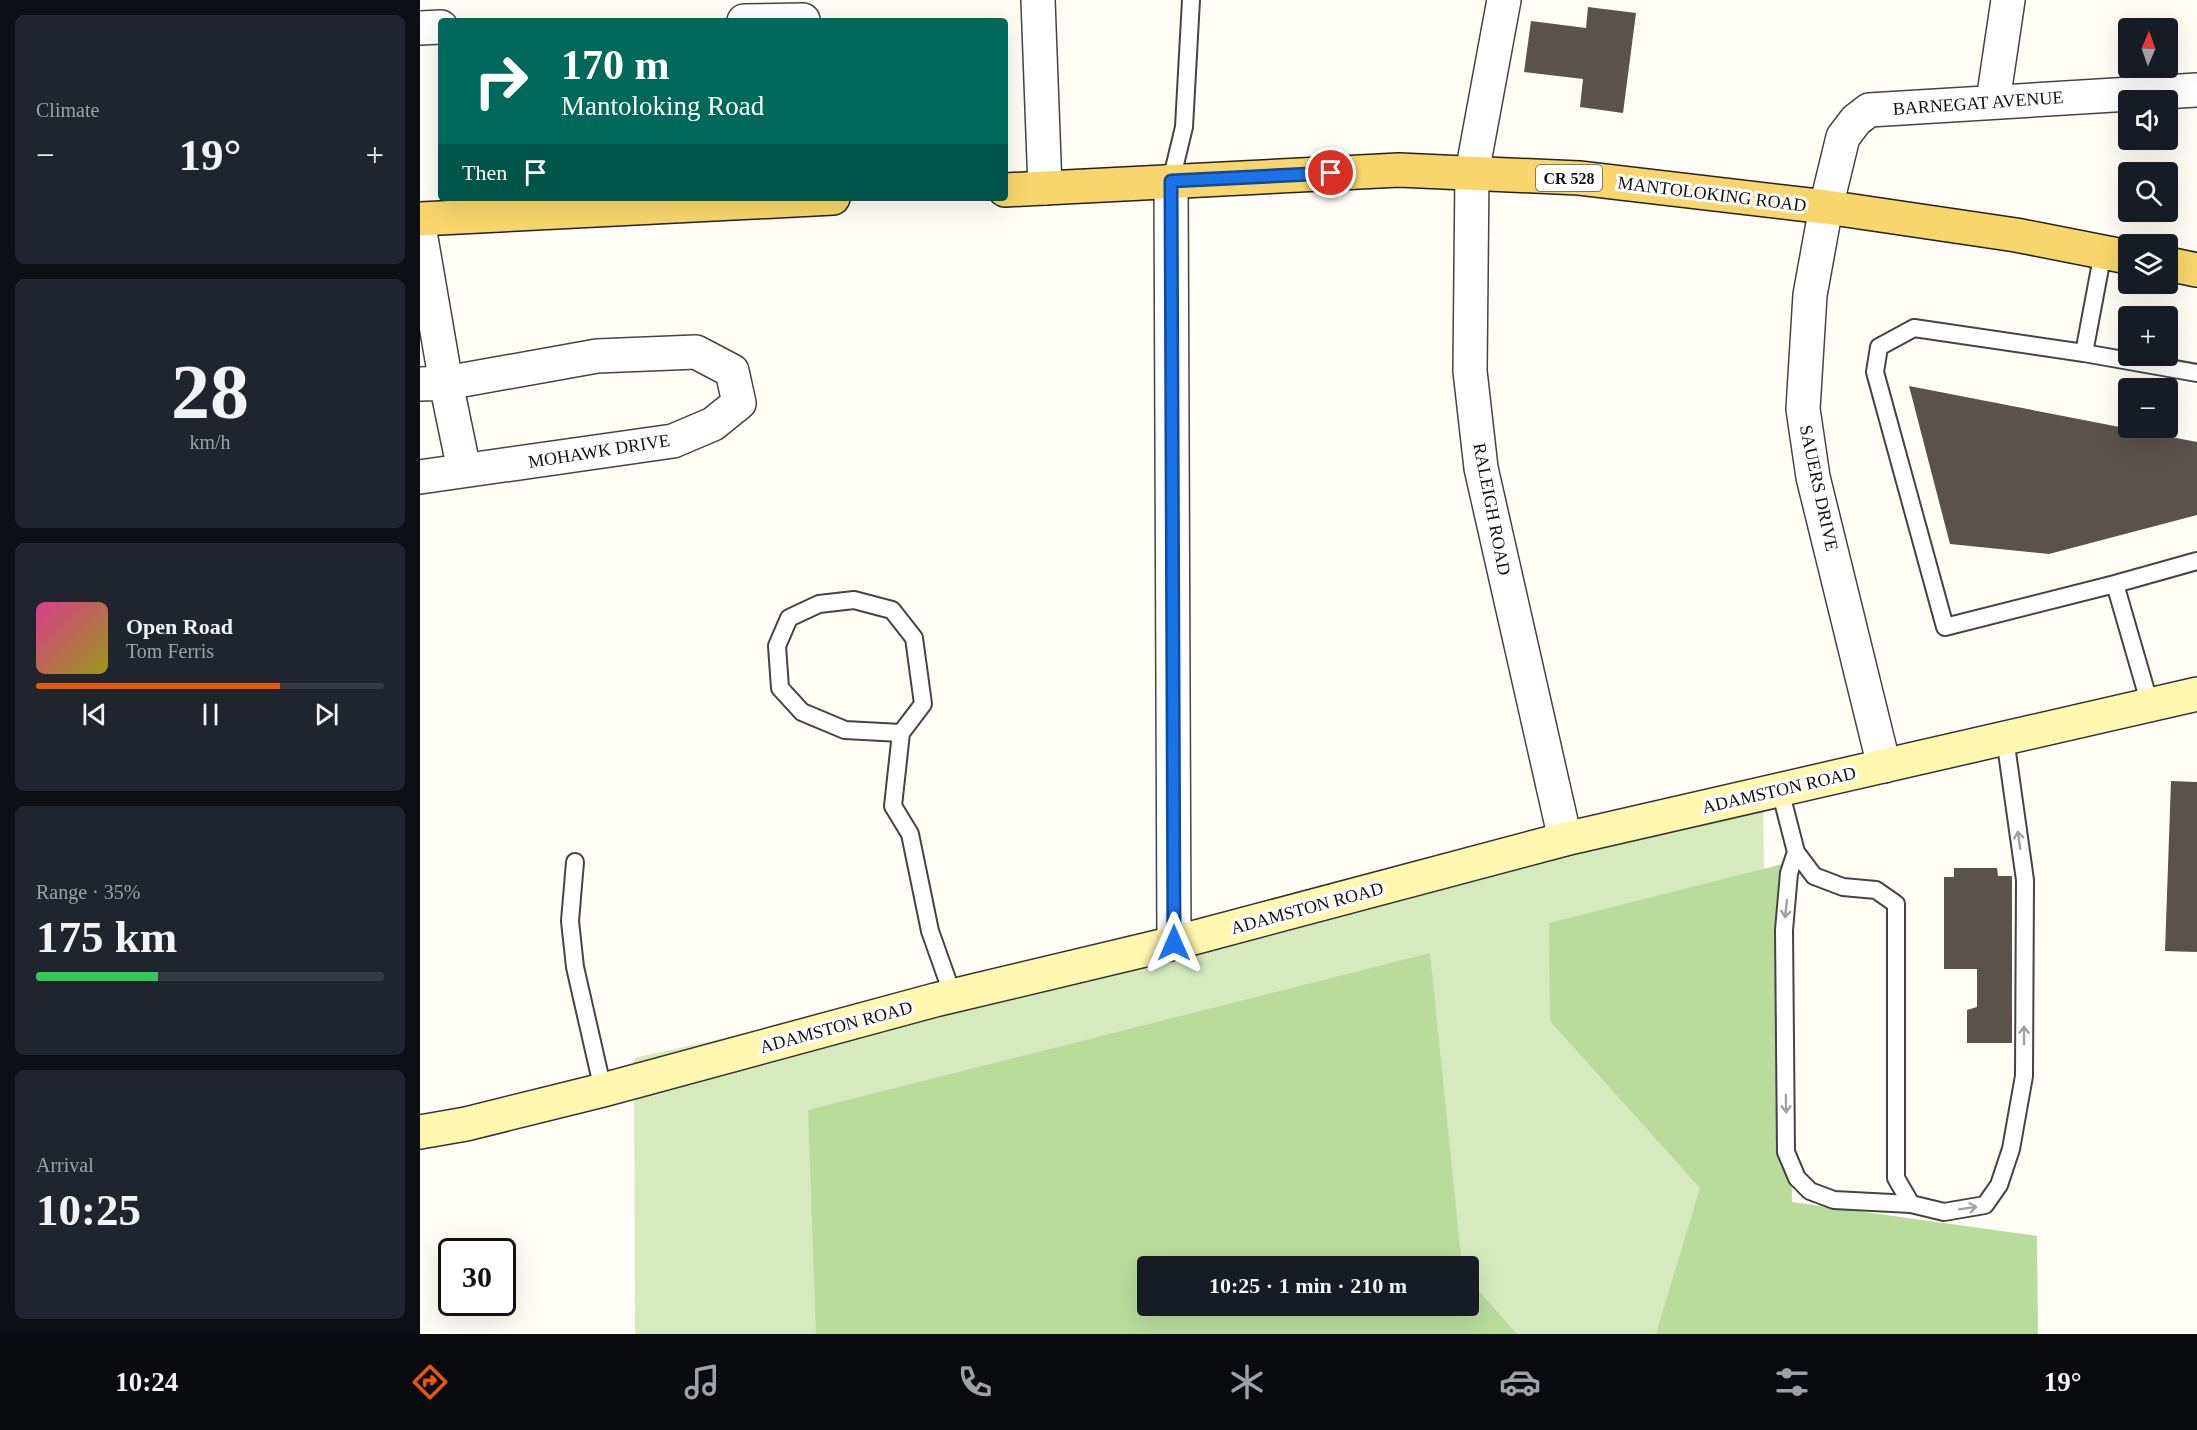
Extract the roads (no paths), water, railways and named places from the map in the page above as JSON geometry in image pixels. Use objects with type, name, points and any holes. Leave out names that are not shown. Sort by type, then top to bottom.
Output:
[{"type":"main road","name":"MANTOLOKING ROAD","points":[[1008,190],[1399,170],[1579,178],[1826,207],[2016,236],[2116,255]]},
{"type":"main road","points":[[420,219],[773,201]]},
{"type":"main road","points":[[2178,266],[2197,270]]},
{"type":"street","points":[[1038,0],[1045,188]]},
{"type":"street","name":"RALEIGH ROAD","points":[[1504,0],[1472,173],[1470,370],[1481,468],[1565,839]]},
{"type":"street","points":[[1993,101],[2008,0]]},
{"type":"street","points":[[420,28],[438,27]]},
{"type":"street","name":"BARNEGAT AVENUE","points":[[1826,207],[1843,137],[1856,120],[1869,110],[2197,90]]},
{"type":"street","points":[[1171,181],[1174,943]]},
{"type":"street","name":"SAUERS DRIVE","points":[[1826,207],[1810,295],[1803,409],[1813,477],[1884,766]]},
{"type":"street","points":[[420,231],[433,383],[464,470]]},
{"type":"street","name":"MOHAWK DRIVE","points":[[420,477],[673,441],[713,424],[739,403],[732,372],[696,352],[597,356],[433,383]]},
{"type":"street","name":"ADAMSTON ROAD","points":[[420,1132],[466,1124],[603,1090],[952,996],[1174,943],[1565,839],[2197,694]]},
{"type":"lane","points":[[1171,181],[1184,127],[1191,0]]},
{"type":"lane","points":[[2084,353],[2116,255]]},
{"type":"lane","points":[[2197,373],[2084,353],[1914,328],[1879,347],[1875,372],[1945,627],[2197,561]]},
{"type":"lane","points":[[2115,584],[2150,705]]},
{"type":"lane","points":[[901,733],[845,730],[802,712],[780,688],[777,646],[789,618],[819,604],[854,600],[892,610],[914,638],[923,704],[901,733],[893,806],[910,834],[930,931],[952,996]]},
{"type":"lane","points":[[1796,852],[1789,873],[1784,930],[1786,1152],[1797,1178],[1810,1191],[1834,1200],[1911,1204],[1944,1212],[1985,1205],[1999,1185],[2011,1149],[2024,1076],[2025,880],[2005,738]]},
{"type":"lane","points":[[1780,790],[1796,852],[1814,876],[1843,887],[1876,890],[1896,904],[1896,1178],[1911,1204]]},
{"type":"lane","points":[[575,862],[570,921],[575,967],[603,1090]]}]
